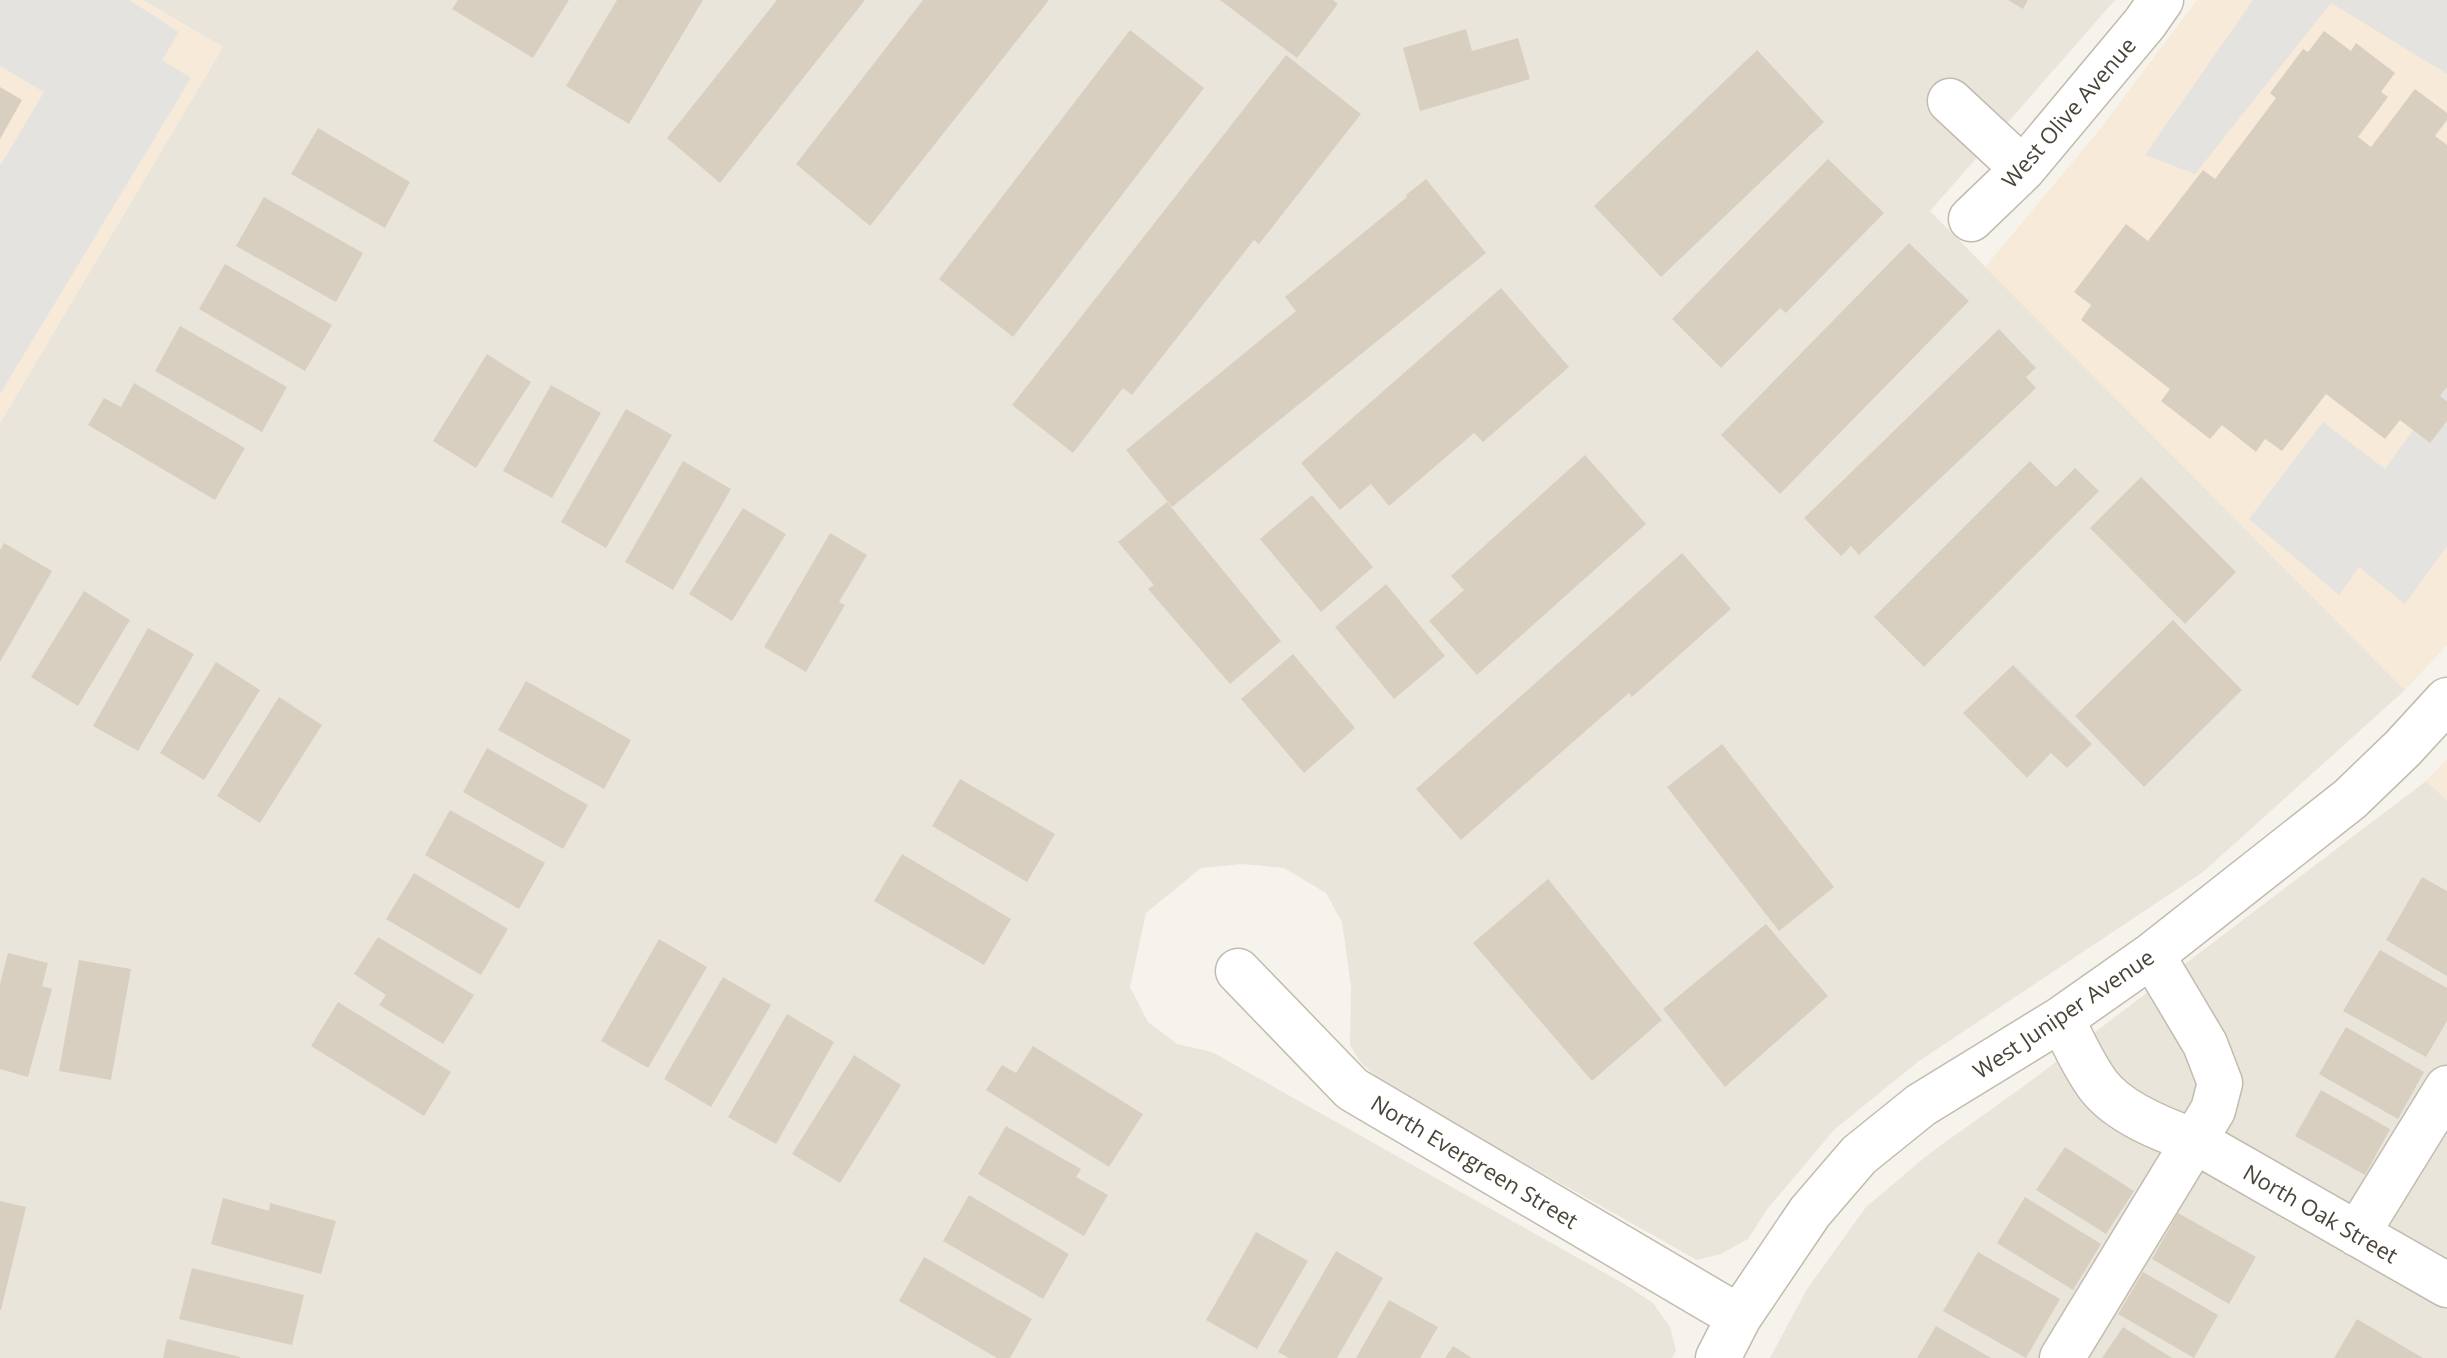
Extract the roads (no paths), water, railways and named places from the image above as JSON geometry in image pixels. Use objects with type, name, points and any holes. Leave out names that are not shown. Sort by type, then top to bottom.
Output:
[{"type":"street","name":"West Olive Avenue","points":[[1971,219],[2023,169],[2161,0]]},
{"type":"street","points":[[1950,101],[2023,169]]},
{"type":"street","name":"West Juniper Avenue","points":[[1718,1358],[1739,1317],[1810,1212],[1859,1155],[1921,1105],[2061,1019],[2152,955],[2350,799],[2447,700]]},
{"type":"street","points":[[2062,1358],[2213,1110],[2220,1083],[2205,1044],[2152,955]]},
{"type":"street","name":"North Evergreen Street","points":[[1238,971],[1352,1089],[1739,1317]]},
{"type":"street","name":"North Oak Street","points":[[2061,1019],[2099,1087],[2154,1126],[2195,1141],[2447,1285]]},
{"type":"street","points":[[2357,1234],[2447,1088]]}]
